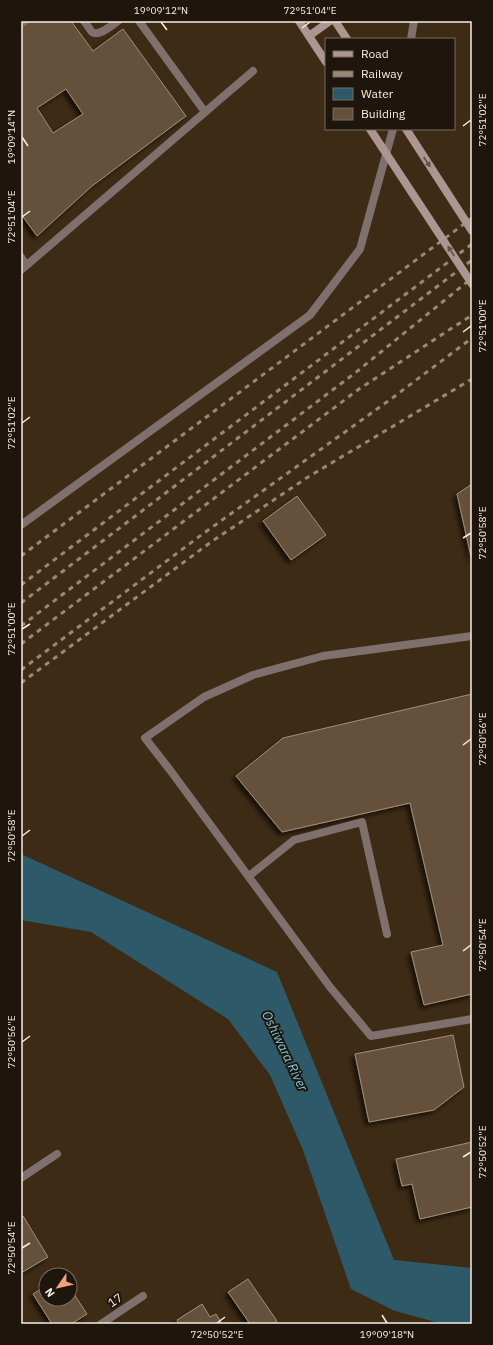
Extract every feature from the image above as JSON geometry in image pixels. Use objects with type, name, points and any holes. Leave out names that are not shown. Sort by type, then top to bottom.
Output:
[{"type":"main road","points":[[299,21],[325,60]]},
{"type":"main road","points":[[309,36],[330,21]]},
{"type":"main road","points":[[335,21],[346,38]]},
{"type":"main road","points":[[371,130],[472,284]]},
{"type":"main road","points":[[407,130],[472,231]]},
{"type":"street","points":[[84,21],[92,32],[100,33],[118,21]]},
{"type":"street","points":[[139,21],[205,112]]},
{"type":"street","points":[[411,38],[414,21]]},
{"type":"street","points":[[21,257],[24,267],[253,72]]},
{"type":"street","points":[[21,525],[310,315],[360,249],[393,130]]},
{"type":"street","points":[[472,636],[323,656],[254,675],[204,696],[145,738],[330,987],[371,1036],[472,1019]]},
{"type":"street","points":[[249,876],[294,840],[362,822],[387,934]]},
{"type":"street","points":[[21,1178],[57,1154]]},
{"type":"street","name":"17","points":[[101,1324],[143,1296]]},
{"type":"water","name":"Oshiwara River","points":[[21,854],[277,972],[394,1260],[472,1268],[472,1324],[443,1324],[395,1311],[351,1289],[303,1150],[270,1075],[228,1019],[91,932],[21,920]]},
{"type":"building","points":[[30,21],[71,21],[93,51],[123,29],[186,116],[92,186],[37,236],[21,214],[21,28]],"holes":[[[66,89],[83,114],[53,133],[37,108]]]},
{"type":"building","points":[[472,484],[472,561],[457,494]]},
{"type":"building","points":[[297,496],[326,535],[291,560],[263,521]]},
{"type":"building","points":[[472,694],[472,994],[424,1005],[411,952],[443,945],[410,803],[282,832],[236,776],[283,738]]},
{"type":"building","points":[[453,1035],[464,1087],[434,1110],[369,1122],[355,1054]]},
{"type":"building","points":[[472,1142],[472,1207],[420,1219],[412,1184],[402,1186],[396,1159]]},
{"type":"building","points":[[23,1216],[48,1257],[21,1273],[21,1217]]},
{"type":"building","points":[[248,1279],[277,1321],[273,1324],[250,1324],[228,1292]]},
{"type":"building","points":[[38,1291],[38,1302],[33,1294]]},
{"type":"building","points":[[78,1300],[87,1314],[71,1324],[52,1324],[41,1307],[78,1307]]},
{"type":"building","points":[[202,1304],[210,1317],[216,1314],[222,1324],[179,1324],[177,1320]]},
{"type":"railway","points":[[21,556],[472,218]]},
{"type":"railway","points":[[21,585],[472,244]]},
{"type":"railway","points":[[21,603],[472,260]]},
{"type":"railway","points":[[21,626],[355,373],[472,278]]},
{"type":"railway","points":[[21,644],[359,389],[472,315]]},
{"type":"railway","points":[[21,670],[204,533],[391,399],[472,338]]},
{"type":"railway","points":[[21,683],[211,542],[308,477],[472,379]]}]
